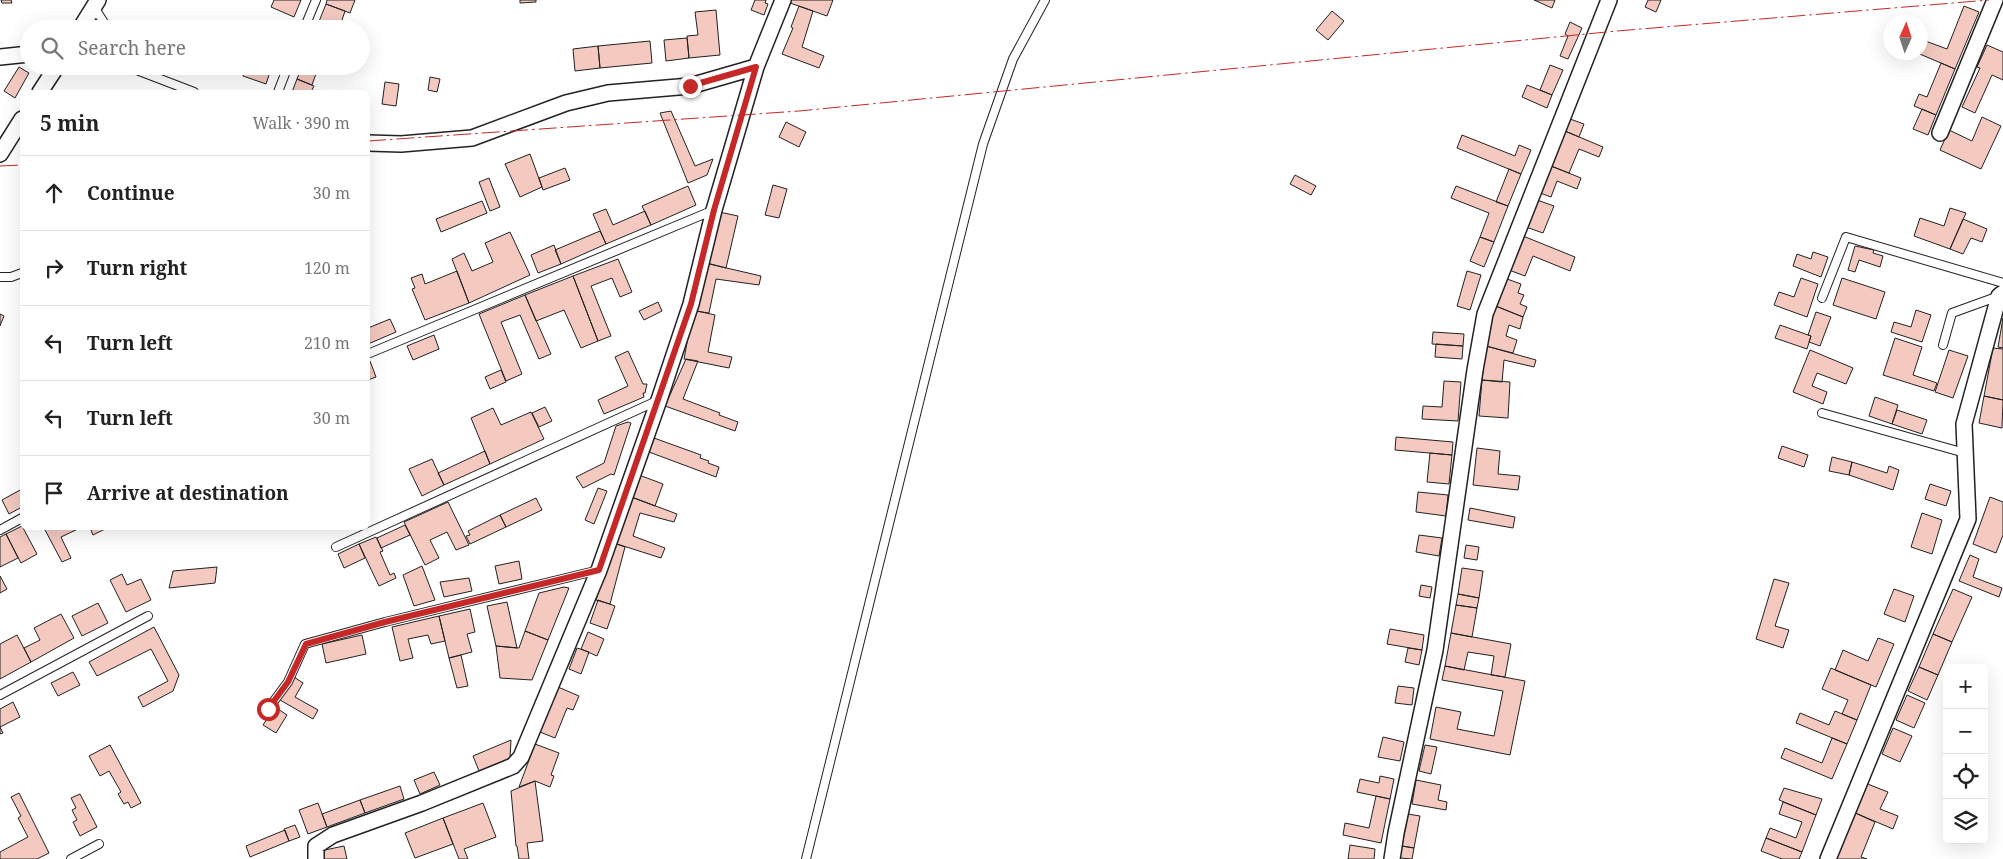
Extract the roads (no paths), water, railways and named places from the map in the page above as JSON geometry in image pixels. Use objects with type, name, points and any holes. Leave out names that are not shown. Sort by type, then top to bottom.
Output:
[{"type":"street","points":[[316,859],[316,846],[333,835],[422,803],[517,764],[599,570],[659,400],[691,304],[714,210],[756,67],[783,0]]},
{"type":"street","points":[[1392,859],[1396,832],[1436,650],[1475,370],[1485,314],[1609,0]]},
{"type":"street","points":[[1940,133],[1995,0]]},
{"type":"street","points":[[86,20],[96,4]]},
{"type":"street","points":[[0,57],[20,55]]},
{"type":"street","points":[[370,143],[401,144],[472,138],[566,103],[608,93],[690,86],[756,67]]},
{"type":"street","points":[[41,90],[51,75]]},
{"type":"street","points":[[0,154],[20,122]]},
{"type":"street","points":[[1828,859],[1968,519],[1964,424],[2002,291]]},
{"type":"lane","points":[[308,20],[316,0]]},
{"type":"lane","points":[[806,859],[983,144],[1014,59],[1045,0]]},
{"type":"lane","points":[[96,4],[104,20]]},
{"type":"lane","points":[[150,75],[189,90]]},
{"type":"lane","points":[[279,90],[285,75]]},
{"type":"lane","points":[[370,353],[714,210]]},
{"type":"lane","points":[[1822,298],[1846,237],[2002,291]]},
{"type":"lane","points":[[0,277],[11,277],[20,274]]},
{"type":"lane","points":[[1943,345],[1952,313],[2002,291]]},
{"type":"lane","points":[[336,547],[659,400]]},
{"type":"lane","points":[[1822,413],[1966,453]]},
{"type":"lane","points":[[0,530],[20,519]]},
{"type":"lane","points":[[268,709],[288,682],[306,644],[385,622],[599,570]]},
{"type":"lane","points":[[0,695],[148,616]]},
{"type":"lane","points":[[70,859],[99,844]]}]
